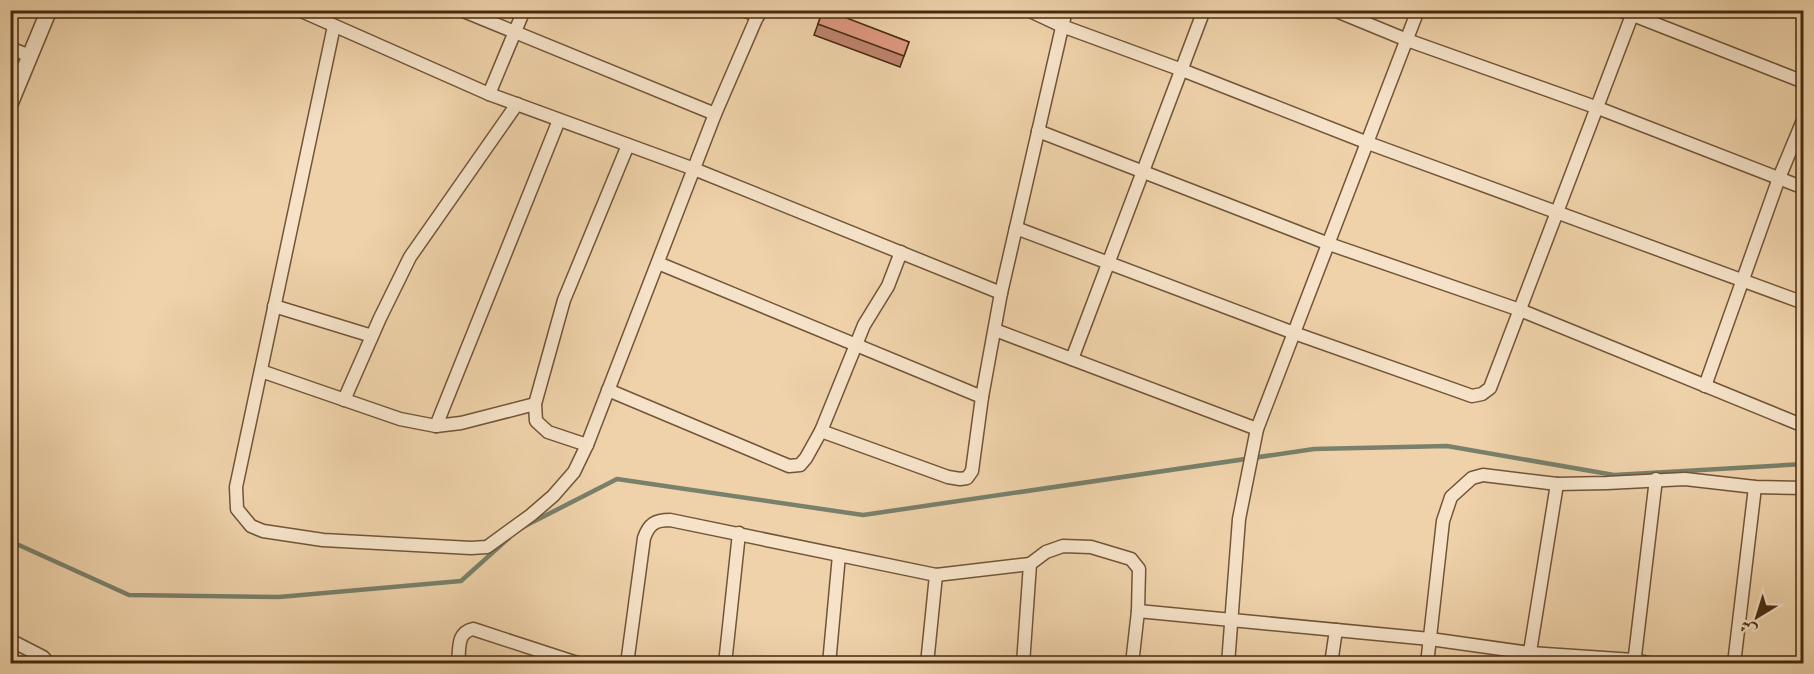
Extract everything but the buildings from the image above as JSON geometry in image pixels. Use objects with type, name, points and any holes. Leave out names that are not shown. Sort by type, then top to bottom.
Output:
[{"type":"street","points":[[10,104],[49,10]]},
{"type":"street","points":[[299,10],[489,94],[694,169],[1002,293]]},
{"type":"street","points":[[461,10],[715,114]]},
{"type":"street","points":[[489,94],[524,10]]},
{"type":"street","points":[[334,26],[236,488],[237,509],[251,526],[263,531],[323,540],[471,548],[487,547],[524,521],[553,496],[574,472],[587,445],[715,114],[759,13],[744,10]]},
{"type":"street","points":[[1028,10],[1062,26],[1368,143],[1803,303]]},
{"type":"street","points":[[821,431],[948,477],[967,478],[972,471],[982,397],[1002,293],[1066,10]]},
{"type":"street","points":[[1072,359],[1204,10]]},
{"type":"street","points":[[1334,10],[1407,40],[1598,108],[1803,188]]},
{"type":"street","points":[[1228,663],[1239,519],[1257,429],[1418,10]]},
{"type":"street","points":[[1016,228],[1294,333],[1472,396],[1482,394],[1490,388],[1598,108],[1629,12],[1803,82]]},
{"type":"street","points":[[10,48],[30,56]]},
{"type":"street","points":[[344,400],[410,257],[517,104]]},
{"type":"street","points":[[1705,386],[1779,178],[1803,118]]},
{"type":"street","points":[[436,426],[559,120]]},
{"type":"street","points":[[1038,131],[1329,244],[1520,310],[1803,426]]},
{"type":"street","points":[[587,445],[548,432],[536,421],[535,404],[564,300],[628,145]]},
{"type":"street","points":[[608,390],[789,466],[800,465],[821,431],[856,345],[870,314],[888,286],[901,252]]},
{"type":"street","points":[[658,263],[982,397]]},
{"type":"street","points":[[274,306],[372,336]]},
{"type":"street","points":[[995,330],[1257,429]]},
{"type":"street","points":[[261,371],[400,419],[436,426],[461,423],[535,404]]},
{"type":"street","points":[[1427,663],[1443,521],[1451,497],[1472,478],[1483,475],[1557,484],[1656,479],[1709,480],[1755,487],[1803,488]]},
{"type":"street","points":[[1634,662],[1656,479]]},
{"type":"street","points":[[1529,658],[1557,484]]},
{"type":"street","points":[[1734,663],[1755,487]]},
{"type":"street","points":[[627,663],[644,538],[648,527],[657,520],[670,520],[739,533],[936,575],[1030,564],[1046,552],[1063,546],[1091,547],[1121,555],[1131,559],[1139,569],[1138,611],[1132,663]]},
{"type":"street","points":[[725,663],[739,533]]},
{"type":"street","points":[[830,663],[839,555]]},
{"type":"street","points":[[1023,663],[1030,564]]},
{"type":"street","points":[[927,663],[936,575]]},
{"type":"street","points":[[1138,611],[1430,639],[1529,658],[1654,663]]},
{"type":"street","points":[[458,663],[461,635],[473,629],[580,663]]},
{"type":"street","points":[[1331,663],[1336,630]]},
{"type":"street","points":[[10,640],[45,661]]},
{"type":"waterway","points":[[523,527],[617,479],[863,515],[1314,449],[1447,446],[1614,475],[1804,464]]},
{"type":"waterway","points":[[10,541],[129,595],[279,597],[461,581],[509,538]]}]
